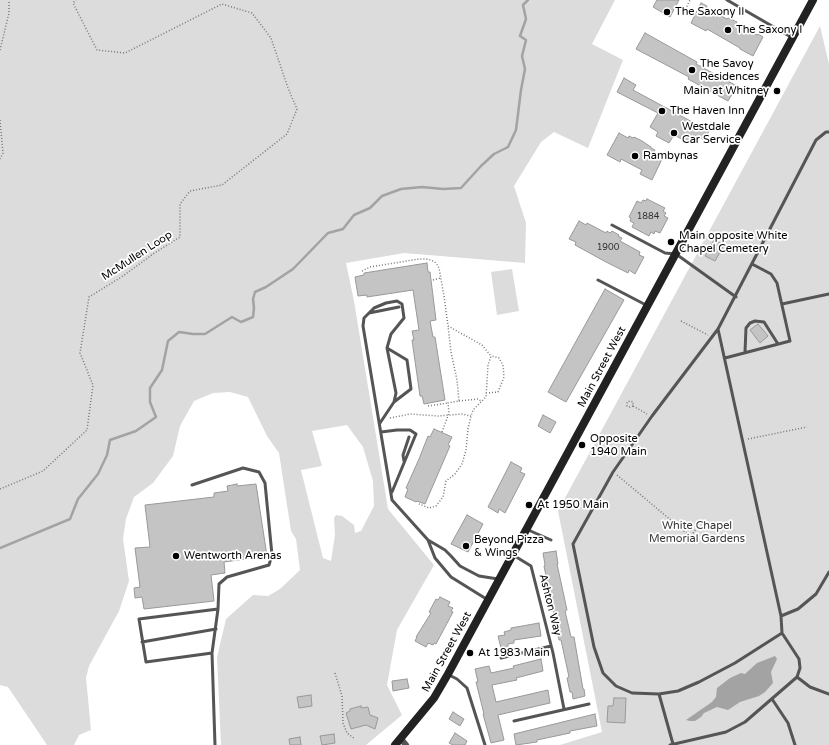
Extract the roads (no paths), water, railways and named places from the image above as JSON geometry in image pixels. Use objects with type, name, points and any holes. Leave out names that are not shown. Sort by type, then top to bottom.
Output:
[{"type":"main road","name":"Main Street West","points":[[401,743],[434,698],[448,674],[813,0]]},
{"type":"lane","points":[[727,0],[793,38]]},
{"type":"lane","points":[[782,633],[735,663],[698,682],[678,690],[659,694],[632,693],[616,686],[603,673],[594,647],[575,560],[573,544],[613,472],[652,416],[718,329],[736,297],[816,140],[826,132],[829,132]]},
{"type":"lane","points":[[612,225],[665,253],[676,254],[736,297]]},
{"type":"lane","points":[[725,358],[790,341],[778,286],[771,274],[752,264]]},
{"type":"lane","points":[[598,280],[648,306]]},
{"type":"lane","points":[[782,304],[829,294]]},
{"type":"lane","points":[[394,402],[396,393],[387,348],[391,334],[404,318],[402,304],[397,301],[386,303],[374,308],[364,318],[363,326],[392,500],[428,540],[445,550],[460,566],[478,576],[500,579]]},
{"type":"lane","points":[[368,313],[399,307]]},
{"type":"lane","points":[[745,352],[746,330],[748,324],[755,321],[764,322],[778,344]]},
{"type":"lane","points":[[659,694],[672,745],[726,732],[745,722],[797,677],[800,668],[799,659],[782,633],[781,616],[718,329]]},
{"type":"lane","points":[[380,423],[394,402],[411,389],[407,360],[387,348]]},
{"type":"lane","points":[[381,432],[410,430],[416,434],[391,494]]},
{"type":"lane","points":[[404,463],[403,455],[409,437]]},
{"type":"lane","points":[[192,485],[243,468],[259,472],[265,483],[272,555],[269,565],[227,578],[219,584],[216,630],[212,654],[215,745]]},
{"type":"lane","points":[[526,530],[551,540]]},
{"type":"lane","points":[[428,540],[435,558],[450,577],[488,600]]},
{"type":"lane","name":"Ashton Way","points":[[512,555],[531,566],[564,709]]},
{"type":"lane","points":[[781,616],[798,609],[816,594],[829,572]]},
{"type":"lane","points":[[212,654],[146,662],[139,619],[218,609]]},
{"type":"lane","points":[[142,642],[216,630]]},
{"type":"lane","points":[[501,658],[550,646]]},
{"type":"lane","points":[[448,674],[457,678],[467,688],[485,745]]},
{"type":"lane","points":[[797,677],[810,687],[829,694]]},
{"type":"lane","points":[[772,699],[788,723],[795,745]]},
{"type":"lane","points":[[514,720],[588,704]]},
{"type":"waterway","points":[[0,548],[70,519],[78,499],[98,474],[107,455],[110,440],[136,431],[156,417],[150,402],[150,388],[162,370],[168,341],[179,332],[205,334],[232,317],[241,322],[253,317],[253,299],[255,292],[266,287],[293,269],[328,233],[343,229],[354,215],[370,208],[382,196],[401,189],[422,187],[443,189],[461,188],[494,154],[508,147],[516,130],[525,69],[522,56],[526,40],[520,36],[526,19],[523,5],[528,0]]},
{"type":"place","name":"The Saxony II","points":[[667,12]]},
{"type":"place","name":"The Saxony I","points":[[728,30]]},
{"type":"place","name":"The Savoy Residences","points":[[692,70]]},
{"type":"place","name":"Main at Whitney","points":[[777,91]]},
{"type":"place","name":"The Haven Inn","points":[[662,111]]},
{"type":"place","name":"Westdale Car Service","points":[[674,133]]},
{"type":"place","name":"Rambynas","points":[[635,156]]},
{"type":"place","name":"Main opposite White Chapel Cemetery","points":[[671,242]]},
{"type":"place","name":"Opposite 1940 Main","points":[[582,445]]},
{"type":"place","name":"At 1950 Main","points":[[529,505]]},
{"type":"place","name":"Beyond Pizza & Wings","points":[[466,546]]},
{"type":"place","name":"Wentworth Arenas","points":[[176,556]]},
{"type":"place","name":"At 1983 Main","points":[[470,653]]},
{"type":"park label","name":"White Chapel Memorial Gardens","points":[[697,532]]}]
